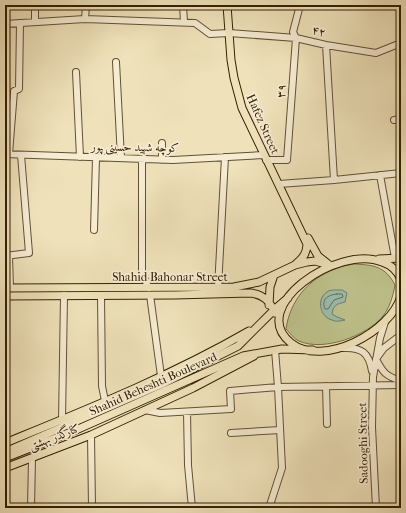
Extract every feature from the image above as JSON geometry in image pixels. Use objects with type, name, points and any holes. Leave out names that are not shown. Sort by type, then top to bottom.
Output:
[{"type":"main road","name":"Hafez Street","points":[[227,5],[231,60],[237,92],[249,126],[306,239],[307,248],[303,257],[295,265]]},
{"type":"main road","name":"Hafez Street","points":[[298,222],[318,256],[330,266]]},
{"type":"main road","points":[[368,258],[388,264],[395,270],[401,280]]},
{"type":"main road","points":[[279,324],[283,306],[296,287],[306,279],[330,266],[356,259],[398,258]]},
{"type":"main road","name":"Shahid Bahonar Street","points":[[5,296],[101,295],[234,287],[249,285],[295,265],[315,261],[330,266]]},
{"type":"main road","points":[[274,275],[270,287],[272,307],[282,332],[286,339],[293,344],[302,348],[313,350]]},
{"type":"main road","name":"Shahid Bahonar Street","points":[[8,288],[150,292],[250,292],[260,294],[272,307]]},
{"type":"main road","points":[[393,313],[401,296]]},
{"type":"main road","points":[[272,307],[288,298]]},
{"type":"main road","points":[[393,313],[400,305]]},
{"type":"main road","name":"Shahid Beheshti Boulevard","points":[[5,452],[194,369],[238,346],[265,318],[272,307]]},
{"type":"main road","name":"Shahid Beheshti Boulevard","points":[[5,458],[76,430],[243,356],[275,350],[326,350],[351,344],[375,331],[393,313]]},
{"type":"main road","name":"کنارگذر بهشتی","points":[[5,443],[62,420],[161,376],[219,348],[256,327]]},
{"type":"main road","name":"کنارگذر بهشتی","points":[[5,468],[91,435],[193,388],[262,352]]},
{"type":"street","points":[[35,5],[35,22]]},
{"type":"street","points":[[85,19],[86,5]]},
{"type":"street","points":[[183,5],[184,22]]},
{"type":"street","name":"۳۹","points":[[265,157],[287,160],[296,38],[293,32],[300,5]]},
{"type":"street","name":"۴۲","points":[[5,24],[85,19],[184,22],[195,23],[210,34],[229,33],[296,38],[326,45],[376,53],[401,43]]},
{"type":"street","points":[[7,154],[14,90],[19,89],[20,23]]},
{"type":"street","points":[[326,45],[334,180]]},
{"type":"street","points":[[116,62],[121,158]]},
{"type":"street","points":[[76,72],[80,157]]},
{"type":"street","points":[[394,120],[401,119]]},
{"type":"street","points":[[162,143],[162,160]]},
{"type":"street","name":"کوچه شهید حسینی ‍پور","points":[[7,154],[162,160],[265,157]]},
{"type":"street","points":[[8,288],[7,256],[29,254],[21,155]]},
{"type":"street","points":[[218,288],[225,157]]},
{"type":"street","points":[[94,230],[96,158]]},
{"type":"street","points":[[142,159],[142,274],[150,292],[161,376]]},
{"type":"street","points":[[278,184],[401,173]]},
{"type":"street","points":[[380,175],[398,258]]},
{"type":"street","points":[[62,420],[64,295]]},
{"type":"street","points":[[101,295],[102,386],[105,401]]},
{"type":"street","name":"Sadooghi Street","points":[[376,508],[372,427],[372,385],[376,359],[385,322]]},
{"type":"street","points":[[401,335],[384,348],[376,359],[381,370],[386,375],[401,381]]},
{"type":"street","points":[[339,348],[358,349],[364,352],[370,361],[373,377]]},
{"type":"street","points":[[269,508],[282,468],[275,350]]},
{"type":"street","points":[[145,410],[160,413],[231,409],[230,391],[278,387],[401,385]]},
{"type":"street","points":[[326,386],[327,424]]},
{"type":"street","points":[[187,412],[188,464],[192,508]]},
{"type":"street","points":[[231,433],[280,430]]},
{"type":"street","points":[[91,435],[92,508]]},
{"type":"street","points":[[31,508],[32,458]]},
{"type":"green space","points":[[354,264],[373,266],[383,270],[395,285],[388,309],[383,316],[366,330],[356,336],[344,340],[320,345],[309,344],[295,339],[286,329],[292,309],[302,292],[325,273],[340,267]]},
{"type":"water","points":[[331,290],[342,290],[347,293],[345,302],[336,305],[332,314],[345,320],[335,321],[328,318],[322,312],[321,299]]}]
